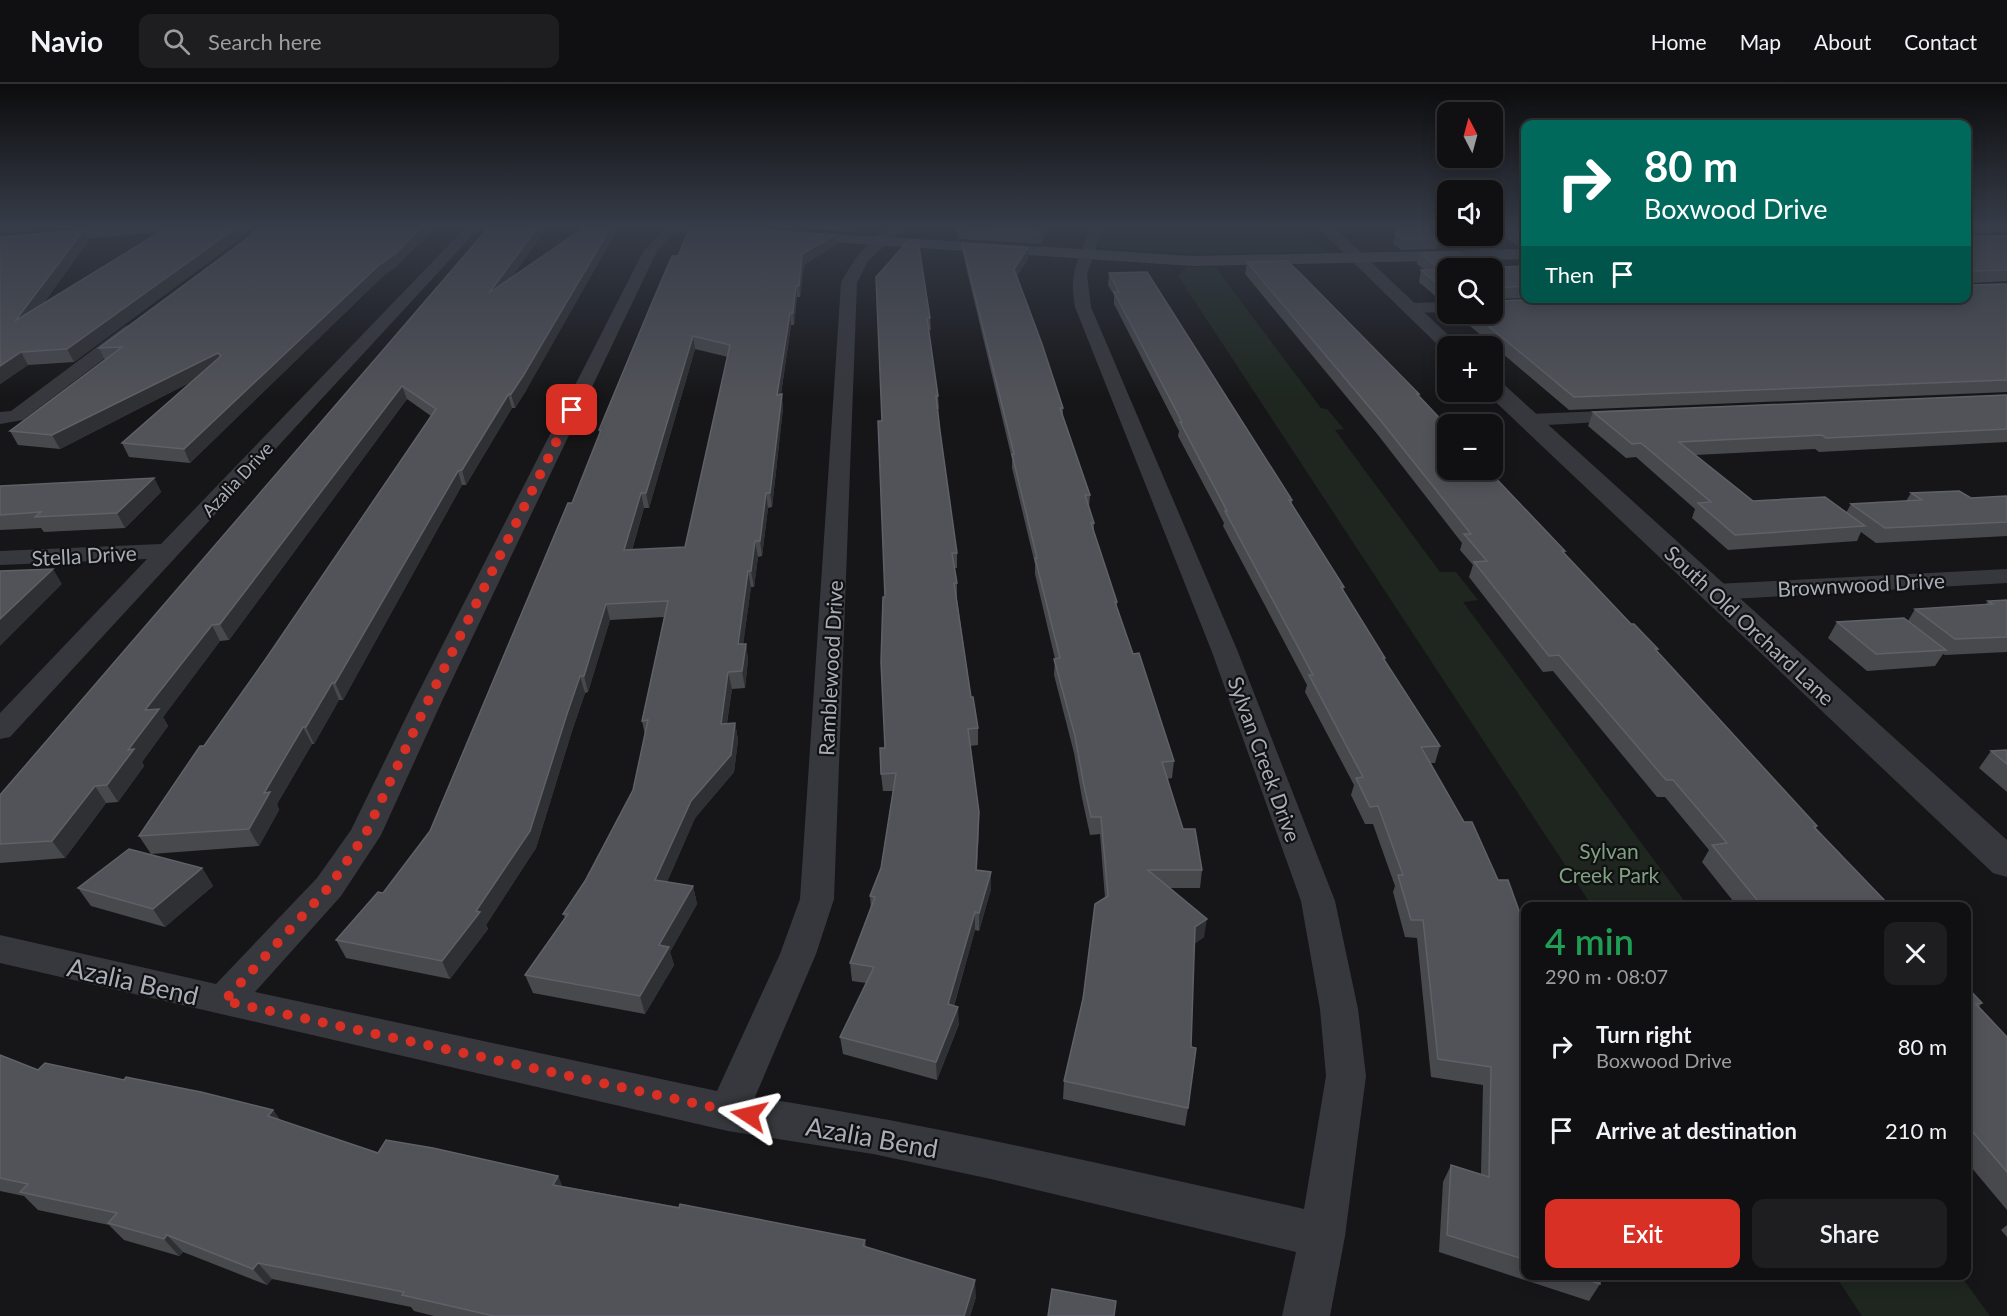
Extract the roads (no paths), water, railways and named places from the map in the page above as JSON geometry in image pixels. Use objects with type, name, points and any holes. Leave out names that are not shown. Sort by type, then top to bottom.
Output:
[{"type":"street","name":"Azalia Drive","points":[[0,730],[419,284]]},
{"type":"street","points":[[224,1001],[329,887],[365,835],[428,701],[634,284]]},
{"type":"street","name":"Ramblewood Drive","points":[[728,1112],[798,954],[817,899],[849,284]]},
{"type":"street","name":"Sylvan Creek Drive","points":[[1079,284],[1083,307],[1225,652],[1318,901],[1339,1009],[1346,1076],[1322,1236],[1306,1316]]},
{"type":"street","points":[[1384,284],[1439,336]]},
{"type":"street","points":[[1409,309],[1437,308]]},
{"type":"street","points":[[8,417],[141,322]]},
{"type":"street","name":"South Old Orchard Lane","points":[[1503,396],[2007,863]]},
{"type":"street","points":[[1529,420],[1649,415]]},
{"type":"street","name":"Stella Drive","points":[[0,558],[169,551]]},
{"type":"street","name":"Brownwood Drive","points":[[1715,592],[2007,576]]},
{"type":"street","name":"Azalia Bend","points":[[0,949],[224,1001],[728,1112],[873,1136],[991,1160],[1322,1236]]},
{"type":"park label","name":"Sylvan Creek Park","points":[[1609,862]]}]
